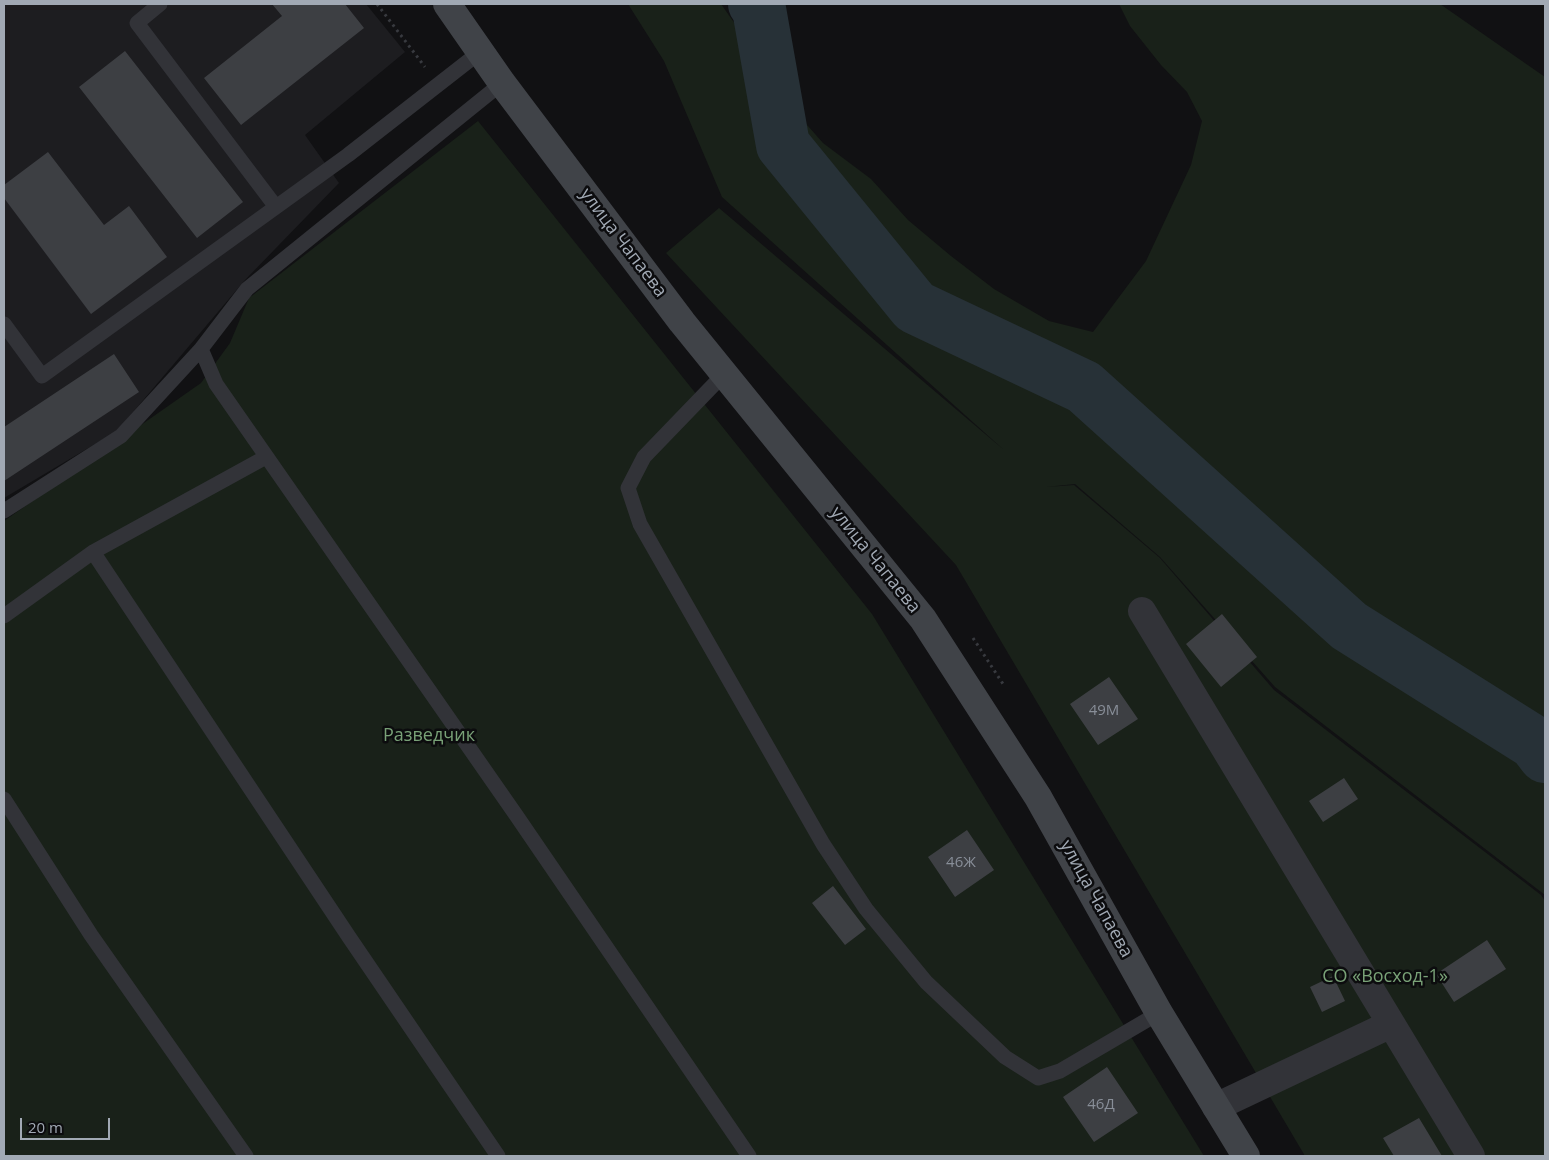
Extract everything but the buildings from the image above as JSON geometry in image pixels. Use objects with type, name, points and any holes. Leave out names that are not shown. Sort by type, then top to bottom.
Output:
[{"type":"street","name":"улица Чапаева","points":[[446,4],[502,83],[682,322],[923,619],[1038,797],[1159,1013],[1246,1156]]},
{"type":"street","points":[[1142,611],[1471,1156]]},
{"type":"street","points":[[1216,1107],[1391,1024]]},
{"type":"lane","points":[[160,4],[136,23],[276,207]]},
{"type":"lane","points":[[4,324],[42,376],[348,155],[480,52]]},
{"type":"lane","points":[[4,510],[121,436],[201,349],[247,290],[502,83]]},
{"type":"lane","points":[[201,349],[216,384],[516,815],[749,1156]]},
{"type":"lane","points":[[725,373],[644,457],[628,488],[645,533],[823,844],[866,909],[926,982],[1005,1057],[1038,1078],[1060,1071],[1159,1013]]},
{"type":"lane","points":[[4,616],[93,552],[266,457]]},
{"type":"lane","points":[[93,552],[343,929],[498,1156]]},
{"type":"lane","points":[[4,799],[91,934],[246,1156]]},
{"type":"path","points":[[377,4],[438,85]]},
{"type":"shaded area","points":[[4,4],[366,4],[405,52],[305,135],[339,183],[245,280],[117,431],[4,498]]},
{"type":"green space","name":"СО «Восход-1»","points":[[628,4],[721,4],[759,58],[778,92],[823,143],[871,179],[908,220],[994,289],[1049,321],[1093,332],[1146,261],[1191,165],[1202,121],[1187,92],[1161,65],[1130,26],[1119,4],[1440,4],[1545,77],[1545,895],[1275,687],[1160,557],[1075,484],[1046,487],[1074,485],[1160,558],[1274,690],[1541,895],[1545,901],[1545,1156],[1305,1156],[956,565],[666,253],[719,208],[1004,450],[722,197],[664,61]]},
{"type":"green space","name":"Разведчик","points":[[478,121],[872,614],[1204,1156],[4,1156],[4,521],[201,383],[230,343],[249,298]]},
{"type":"waterway","points":[[755,4],[759,9],[783,145],[915,307],[1084,387],[1349,626],[1535,743],[1545,756]]}]
